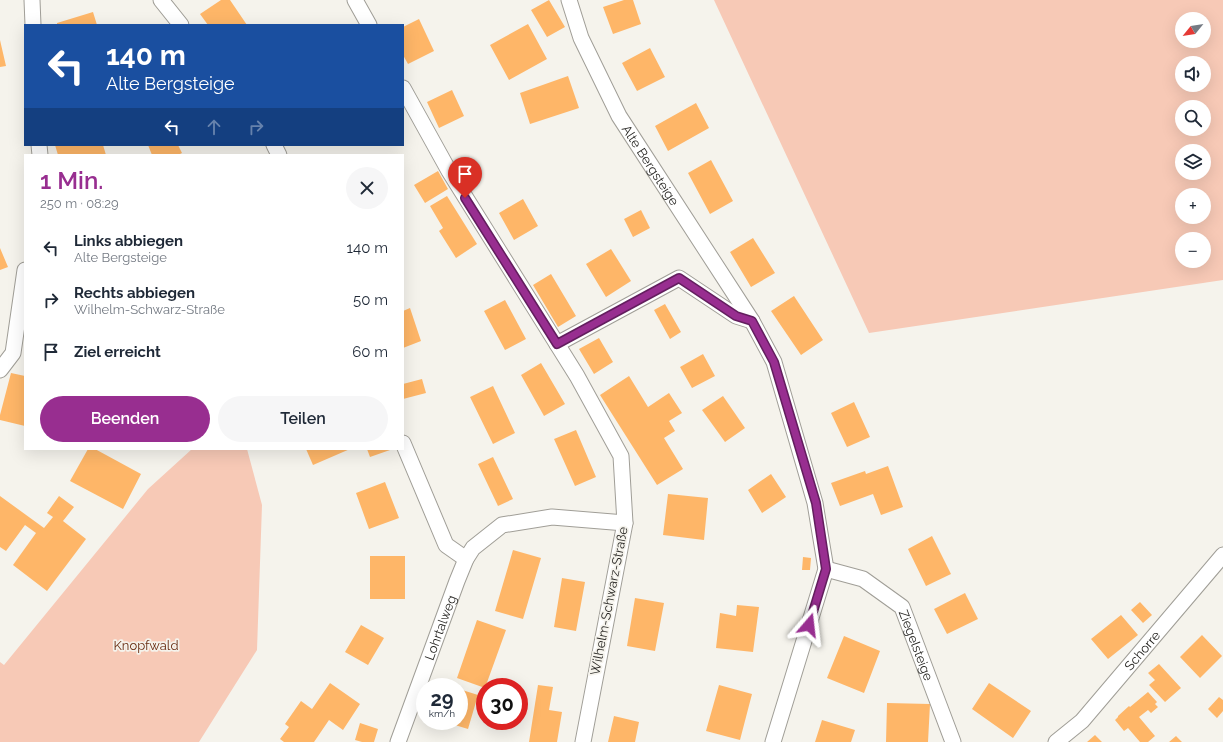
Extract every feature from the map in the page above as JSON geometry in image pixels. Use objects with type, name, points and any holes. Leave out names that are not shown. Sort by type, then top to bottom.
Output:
[{"type":"street","points":[[32,0],[33,24]]},
{"type":"street","points":[[161,0],[180,24]]},
{"type":"street","points":[[355,0],[368,24]]},
{"type":"street","name":"Alte Bergsteige","points":[[569,0],[581,38],[619,116],[752,321],[774,362],[816,503],[826,569],[773,742]]},
{"type":"street","name":"Wilhelm-Schwarz-Straße","points":[[404,90],[449,171],[577,376],[621,456],[625,523],[583,742]]},
{"type":"street","points":[[0,370],[13,353],[24,277]]},
{"type":"street","points":[[557,344],[679,278],[736,316],[752,321]]},
{"type":"street","points":[[404,445],[446,545],[466,559]]},
{"type":"street","name":"Lohrtalweg","points":[[398,742],[466,559],[472,548],[502,525],[552,517],[625,523]]},
{"type":"street","name":"Schorre","points":[[1056,742],[1082,721],[1223,555]]},
{"type":"street","name":"Ziegelsteige","points":[[826,569],[863,579],[902,607],[953,742]]},
{"type":"green space","points":[[714,0],[1223,0],[1223,280],[869,333]]},
{"type":"green space","name":"Knopfwald","points":[[191,450],[247,450],[262,505],[257,650],[199,742],[0,742],[0,662],[4,665],[148,489]]},
{"type":"building","points":[[221,0],[230,0],[246,24],[207,24],[200,14]]},
{"type":"building","points":[[549,0],[565,27],[547,37],[531,10]]},
{"type":"building","points":[[624,0],[633,0],[641,24],[613,34],[603,7]]},
{"type":"building","points":[[93,12],[97,24],[57,24]]},
{"type":"building","points":[[419,19],[434,51],[408,64],[404,57],[404,26]]},
{"type":"building","points":[[528,24],[547,59],[509,80],[490,45]]},
{"type":"building","points":[[0,40],[6,66],[0,67]]},
{"type":"building","points":[[650,48],[665,77],[637,91],[622,63]]},
{"type":"building","points":[[568,76],[579,108],[530,124],[520,93]]},
{"type":"building","points":[[452,90],[464,116],[439,128],[427,102]]},
{"type":"building","points":[[696,103],[709,128],[668,151],[655,126]]},
{"type":"building","points":[[55,146],[103,146],[106,154],[58,154]]},
{"type":"building","points":[[148,146],[178,146],[182,153],[180,154],[152,154]]},
{"type":"building","points":[[711,160],[733,201],[710,214],[688,173]]},
{"type":"building","points":[[438,171],[448,189],[425,203],[414,185]]},
{"type":"building","points":[[447,196],[477,244],[456,258],[439,231],[443,228],[430,206]]},
{"type":"building","points":[[523,199],[538,226],[514,240],[499,213]]},
{"type":"building","points":[[641,210],[650,228],[633,237],[624,219]]},
{"type":"building","points":[[753,238],[775,273],[751,287],[730,252]]},
{"type":"building","points":[[0,248],[8,267],[0,270]]},
{"type":"building","points":[[611,249],[631,281],[606,297],[586,264]]},
{"type":"building","points":[[551,274],[576,316],[558,327],[533,285]]},
{"type":"building","points":[[794,296],[823,340],[801,355],[771,311]]},
{"type":"building","points":[[505,300],[526,339],[505,350],[484,311]]},
{"type":"building","points":[[665,304],[681,332],[670,339],[654,310]]},
{"type":"building","points":[[410,308],[421,341],[404,348],[404,311]]},
{"type":"building","points":[[599,338],[613,362],[594,374],[579,349]]},
{"type":"building","points":[[703,354],[715,376],[692,388],[680,367]]},
{"type":"building","points":[[541,363],[565,404],[544,416],[521,375]]},
{"type":"building","points":[[11,373],[24,376],[24,426],[0,420]]},
{"type":"building","points":[[629,376],[648,407],[669,393],[682,413],[669,421],[675,431],[664,438],[683,469],[657,485],[600,395]]},
{"type":"building","points":[[422,379],[426,393],[404,399],[404,384]]},
{"type":"building","points":[[493,386],[515,433],[493,444],[470,397]]},
{"type":"building","points":[[723,396],[745,428],[725,442],[702,410]]},
{"type":"building","points":[[854,402],[870,437],[847,447],[831,413]]},
{"type":"building","points":[[576,430],[596,477],[575,486],[554,439]]},
{"type":"building","points":[[87,450],[97,450],[141,474],[123,509],[70,481]]},
{"type":"building","points":[[306,450],[348,450],[313,465]]},
{"type":"building","points":[[367,450],[390,450],[370,457]]},
{"type":"building","points":[[493,457],[513,499],[498,506],[478,464]]},
{"type":"building","points":[[888,466],[903,507],[881,515],[873,494],[840,506],[831,483],[865,471],[866,474]]},
{"type":"building","points":[[771,474],[786,497],[762,513],[748,490]]},
{"type":"building","points":[[385,482],[399,518],[369,529],[356,493]]},
{"type":"building","points":[[668,494],[708,498],[704,540],[663,535]]},
{"type":"building","points":[[0,496],[44,528],[53,517],[47,513],[59,496],[74,507],[63,521],[86,539],[47,591],[13,565],[36,533],[25,525],[6,551],[0,547]]},
{"type":"building","points":[[932,536],[951,574],[926,586],[908,549]]},
{"type":"building","points":[[513,550],[541,558],[523,619],[495,611]]},
{"type":"building","points":[[370,556],[405,556],[405,599],[370,599]]},
{"type":"building","points":[[803,557],[811,558],[810,570],[802,570]]},
{"type":"building","points":[[562,578],[585,582],[576,631],[554,627]]},
{"type":"building","points":[[965,593],[978,619],[947,634],[934,609]]},
{"type":"building","points":[[635,598],[664,603],[655,651],[627,646]]},
{"type":"building","points":[[1140,602],[1152,615],[1143,623],[1131,610]]},
{"type":"building","points":[[737,605],[759,607],[753,652],[716,648],[720,613],[736,616]]},
{"type":"building","points":[[1121,615],[1138,635],[1108,659],[1091,639]]},
{"type":"building","points":[[477,620],[506,630],[489,678],[476,678],[476,685],[468,682],[468,678],[457,678]]},
{"type":"building","points":[[361,625],[384,638],[368,665],[345,652]]},
{"type":"building","points":[[1202,635],[1222,656],[1200,678],[1180,657]]},
{"type":"building","points":[[844,636],[880,651],[864,693],[827,678]]},
{"type":"building","points":[[1159,664],[1181,688],[1165,702],[1149,685],[1155,680],[1148,673]]},
{"type":"building","points":[[330,683],[360,704],[343,730],[329,720],[314,742],[284,742],[280,739],[289,727],[285,724],[301,701],[312,709]]},
{"type":"building","points":[[989,683],[1031,711],[1013,738],[972,709]]},
{"type":"building","points":[[538,685],[553,687],[549,710],[562,712],[557,742],[529,742]]},
{"type":"building","points":[[719,685],[752,694],[740,740],[706,731]]},
{"type":"building","points":[[468,692],[476,694],[476,702],[468,729]]},
{"type":"building","points":[[1148,692],[1157,702],[1155,704],[1158,707],[1151,713],[1148,710],[1139,717],[1155,736],[1148,742],[1140,742],[1128,728],[1124,731],[1115,720],[1129,706],[1130,707]]},
{"type":"building","points":[[1219,697],[1223,700],[1223,711],[1217,718],[1208,709]]},
{"type":"building","points":[[887,703],[930,704],[928,742],[886,742]]},
{"type":"building","points":[[614,716],[639,722],[635,742],[608,742]]},
{"type":"building","points":[[822,720],[855,730],[851,742],[815,742]]},
{"type":"building","points":[[360,723],[378,729],[374,742],[362,742],[355,740]]},
{"type":"building","points":[[1095,735],[1102,742],[1087,742]]},
{"type":"building","points":[[1176,736],[1182,742],[1169,742]]},
{"type":"route","points":[[465,198],[557,344],[679,278],[736,316],[752,321],[774,362],[816,503],[826,569],[809,625]]}]
